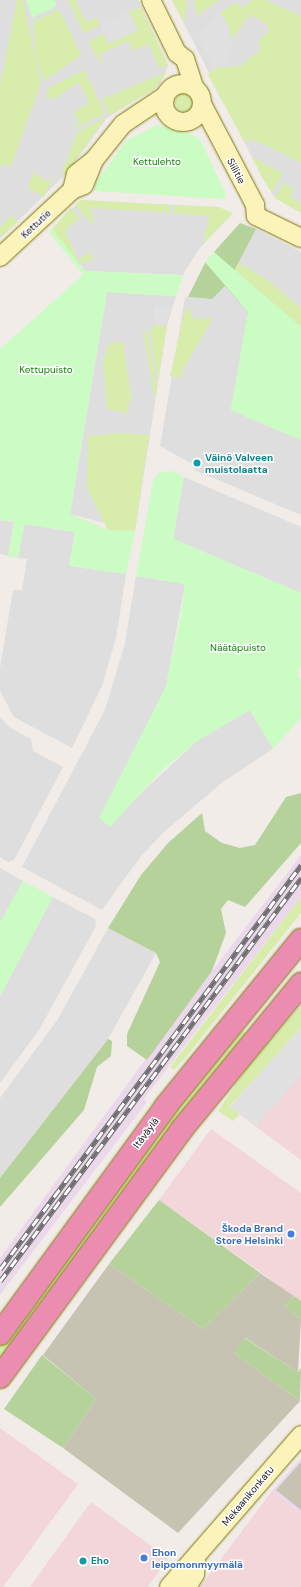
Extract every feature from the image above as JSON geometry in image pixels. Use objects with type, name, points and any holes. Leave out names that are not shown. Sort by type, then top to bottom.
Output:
[{"type":"highway","name":"Itäväylä","points":[[0,1334],[166,1106],[301,940]]},
{"type":"highway","points":[[0,1377],[182,1129],[301,984]]},
{"type":"street","points":[[151,0],[177,53],[177,76],[169,92],[165,107],[179,119],[217,137]]},
{"type":"street","points":[[136,116],[179,119],[197,116],[202,104],[194,87],[185,59],[177,53]]},
{"type":"street","points":[[169,92],[183,84],[194,87]]},
{"type":"street","name":"Kettutie","points":[[0,257],[72,190],[84,185],[90,177],[94,160],[113,133],[136,116],[142,108],[169,92]]},
{"type":"street","name":"Siilitie","points":[[202,104],[217,128],[217,137],[254,205],[259,219],[301,238]]},
{"type":"street","name":"Mekaanikonkatu","points":[[169,1587],[184,1567],[196,1559],[301,1435]]},
{"type":"street","name":"Mekaanikonkatu","points":[[187,1587],[195,1574],[196,1559]]},
{"type":"shaded area","points":[[0,0],[138,0],[168,65],[160,84],[107,118],[66,174],[0,238]]},
{"type":"shaded area","points":[[172,0],[301,0],[301,213],[275,198],[262,177]]},
{"type":"shaded area","points":[[127,12],[138,30],[109,44],[100,25]]},
{"type":"shaded area","points":[[220,13],[229,26],[232,48],[225,61],[215,68],[198,34]]},
{"type":"shaded area","points":[[81,200],[218,207],[233,213],[199,249],[183,275],[85,271],[52,229]]},
{"type":"shaded area","points":[[252,227],[301,252],[301,326],[233,264]]},
{"type":"shaded area","points":[[225,285],[248,312],[231,410],[301,440],[301,515],[194,470],[192,464],[160,446],[185,297],[212,299]]},
{"type":"shaded area","points":[[107,292],[176,296],[167,326],[135,531],[70,514]]},
{"type":"shaded area","points":[[154,306],[171,308],[167,326],[155,325]]},
{"type":"shaded area","points":[[184,477],[301,527],[301,593],[173,539]]},
{"type":"shaded area","points":[[0,520],[14,522],[8,556],[0,554]]},
{"type":"shaded area","points":[[24,524],[75,532],[69,566],[126,574],[116,638],[102,686],[72,748],[14,717],[0,691],[0,668],[13,590],[22,590],[27,559],[18,558]]},
{"type":"shaded area","points":[[136,576],[185,584],[166,686],[142,740],[135,799],[197,741],[250,710],[273,749],[223,782],[166,830],[141,856],[102,910],[22,867],[105,710],[125,643]]},
{"type":"shaded area","points":[[0,717],[9,727],[31,739],[33,751],[63,767],[14,860],[8,862],[0,857]]},
{"type":"shaded area","points":[[301,855],[301,897],[144,1099],[147,1102],[0,1295],[0,1258],[167,1030]]},
{"type":"shaded area","points":[[0,868],[23,881],[0,923]]},
{"type":"shaded area","points":[[53,897],[95,919],[96,926],[39,1030],[0,1083],[0,996]]},
{"type":"shaded area","points":[[108,928],[156,953],[108,1039],[0,1178],[0,1098],[58,1019]]},
{"type":"shaded area","points":[[301,1028],[301,1160],[230,1107]]},
{"type":"shaded area","points":[[301,1028],[301,1075],[256,1126],[230,1107]]},
{"type":"shaded area","points":[[211,1129],[301,1193],[301,1301],[159,1200]]},
{"type":"shaded area","points":[[109,1264],[203,1329],[260,1273],[294,1296],[285,1306],[301,1320],[298,1372],[245,1338],[234,1353],[300,1401],[178,1533],[63,1448],[96,1399],[43,1355]]},
{"type":"shaded area","points":[[0,1428],[78,1484],[3,1587],[0,1587]]},
{"type":"shaded area","points":[[301,1458],[301,1514],[272,1491]]},
{"type":"shaded area","points":[[301,1462],[301,1510],[276,1490]]},
{"type":"shaded area","points":[[272,1491],[301,1514],[301,1587],[200,1587]]},
{"type":"shaded area","points":[[91,1502],[168,1558],[148,1587],[30,1587]]},
{"type":"green space","points":[[17,0],[23,0],[41,83],[11,166],[0,165],[0,86]]},
{"type":"green space","points":[[26,0],[54,0],[57,6],[32,18]]},
{"type":"green space","points":[[68,0],[75,0],[86,22],[97,18],[100,25],[84,33]]},
{"type":"green space","points":[[172,0],[187,0],[184,23]]},
{"type":"green space","points":[[194,0],[218,0],[197,16]]},
{"type":"green space","points":[[252,0],[265,0],[301,16],[301,163],[257,141],[244,141],[208,75],[215,68],[241,66],[261,49],[259,40],[270,30],[265,23],[253,16],[247,18],[231,40],[229,26],[220,13],[237,2],[242,8]]},
{"type":"green space","points":[[141,7],[168,65],[160,69],[148,44],[133,51],[128,41],[100,54],[102,65],[88,42],[104,34],[108,44],[138,29],[129,12]]},
{"type":"green space","points":[[59,9],[81,55],[44,81],[36,56],[33,22]]},
{"type":"green space","points":[[84,70],[105,113],[75,128],[79,118],[73,115],[75,111],[89,103],[79,82],[54,99],[46,97],[49,88]]},
{"type":"green space","points":[[167,72],[155,89],[110,115],[102,99]]},
{"type":"green space","points":[[185,92],[192,95],[195,102],[192,109],[185,112],[178,109],[175,102],[178,95]]},
{"type":"green space","points":[[106,117],[66,174],[62,173],[77,132]]},
{"type":"green space","name":"Kettulehto","points":[[157,125],[191,134],[201,141],[226,195],[224,199],[95,191],[94,185],[126,141]]},
{"type":"green space","points":[[252,157],[283,173],[272,193],[262,177]]},
{"type":"green space","points":[[33,172],[48,182],[55,174],[44,197],[28,188]]},
{"type":"green space","points":[[283,183],[294,188],[290,196],[301,203],[301,213],[275,198]]},
{"type":"green space","points":[[81,200],[170,205],[169,216],[165,212],[90,208],[94,222],[92,224],[75,205]]},
{"type":"green space","points":[[173,205],[218,207],[233,213],[203,244],[209,216],[173,213]]},
{"type":"green space","points":[[71,208],[79,218],[65,231],[78,260],[102,243],[89,254],[94,259],[78,264],[52,229]]},
{"type":"green space","points":[[12,215],[18,222],[0,238],[0,227]]},
{"type":"green space","points":[[240,223],[256,229],[234,271],[214,252]]},
{"type":"green space","name":"Kettupuisto","points":[[52,229],[85,271],[183,275],[176,296],[107,292],[70,514],[108,530],[135,531],[126,574],[69,566],[75,532],[25,524],[18,558],[8,556],[14,522],[0,520],[0,349],[83,275],[49,232]]},
{"type":"green space","points":[[214,252],[301,327],[301,440],[231,410],[248,312],[205,262]]},
{"type":"green space","points":[[206,261],[256,301],[245,332],[248,312],[225,286],[212,299],[188,297]]},
{"type":"green space","points":[[239,263],[269,281],[301,308],[301,327],[234,271]]},
{"type":"green space","points":[[185,309],[191,311],[193,319],[213,318],[180,374],[185,378],[170,376]]},
{"type":"green space","points":[[155,325],[167,326],[158,380],[150,331]]},
{"type":"green space","points":[[147,331],[157,387],[155,400],[143,332]]},
{"type":"green space","points":[[123,342],[132,401],[129,401],[128,413],[107,409],[103,362],[109,343]]},
{"type":"green space","points":[[120,433],[149,435],[135,531],[108,530],[87,489],[88,436]]},
{"type":"green space","name":"Näätäpuisto","points":[[172,471],[184,477],[173,539],[301,593],[301,665],[297,675],[301,679],[301,718],[273,749],[250,710],[197,741],[160,772],[110,827],[99,818],[166,686],[181,615],[185,584],[136,576],[153,481],[159,473]]},
{"type":"green space","points":[[301,793],[301,843],[245,907],[228,900],[221,909],[226,933],[212,971],[147,1060],[127,1046],[127,1034],[160,962],[156,953],[108,928],[141,875],[168,843],[202,813],[205,831],[222,843],[240,848],[255,845],[286,797]]},
{"type":"green space","points":[[23,881],[53,897],[0,996],[0,923]]},
{"type":"green space","points":[[301,897],[301,913],[186,1057],[174,1070],[170,1067]]},
{"type":"green space","points":[[301,1005],[301,1028],[230,1106],[240,1114],[233,1121],[218,1111],[248,1066]]},
{"type":"green space","points":[[237,1027],[247,1034],[0,1360],[0,1347]]},
{"type":"green space","points":[[108,1039],[112,1041],[111,1056],[97,1067],[84,1110],[0,1207],[0,1178]]},
{"type":"green space","points":[[159,1200],[260,1273],[203,1329],[109,1264]]},
{"type":"green space","points":[[294,1296],[301,1301],[301,1320],[285,1306]]},
{"type":"green space","points":[[244,1338],[298,1372],[301,1368],[300,1401],[234,1353]]},
{"type":"green space","points":[[42,1355],[96,1399],[63,1448],[4,1409]]},
{"type":"railway","points":[[0,1269],[301,865]]},
{"type":"railway","points":[[0,1281],[301,878]]},
{"type":"place","name":"Väinö Valveen muistolaatta","points":[[197,463]]},
{"type":"place","name":"Škoda Brand Store Helsinki","points":[[291,1234]]},
{"type":"place","name":"Ehon leipomonmyymälä","points":[[144,1558]]},
{"type":"place","name":"Eho","points":[[83,1561]]}]
